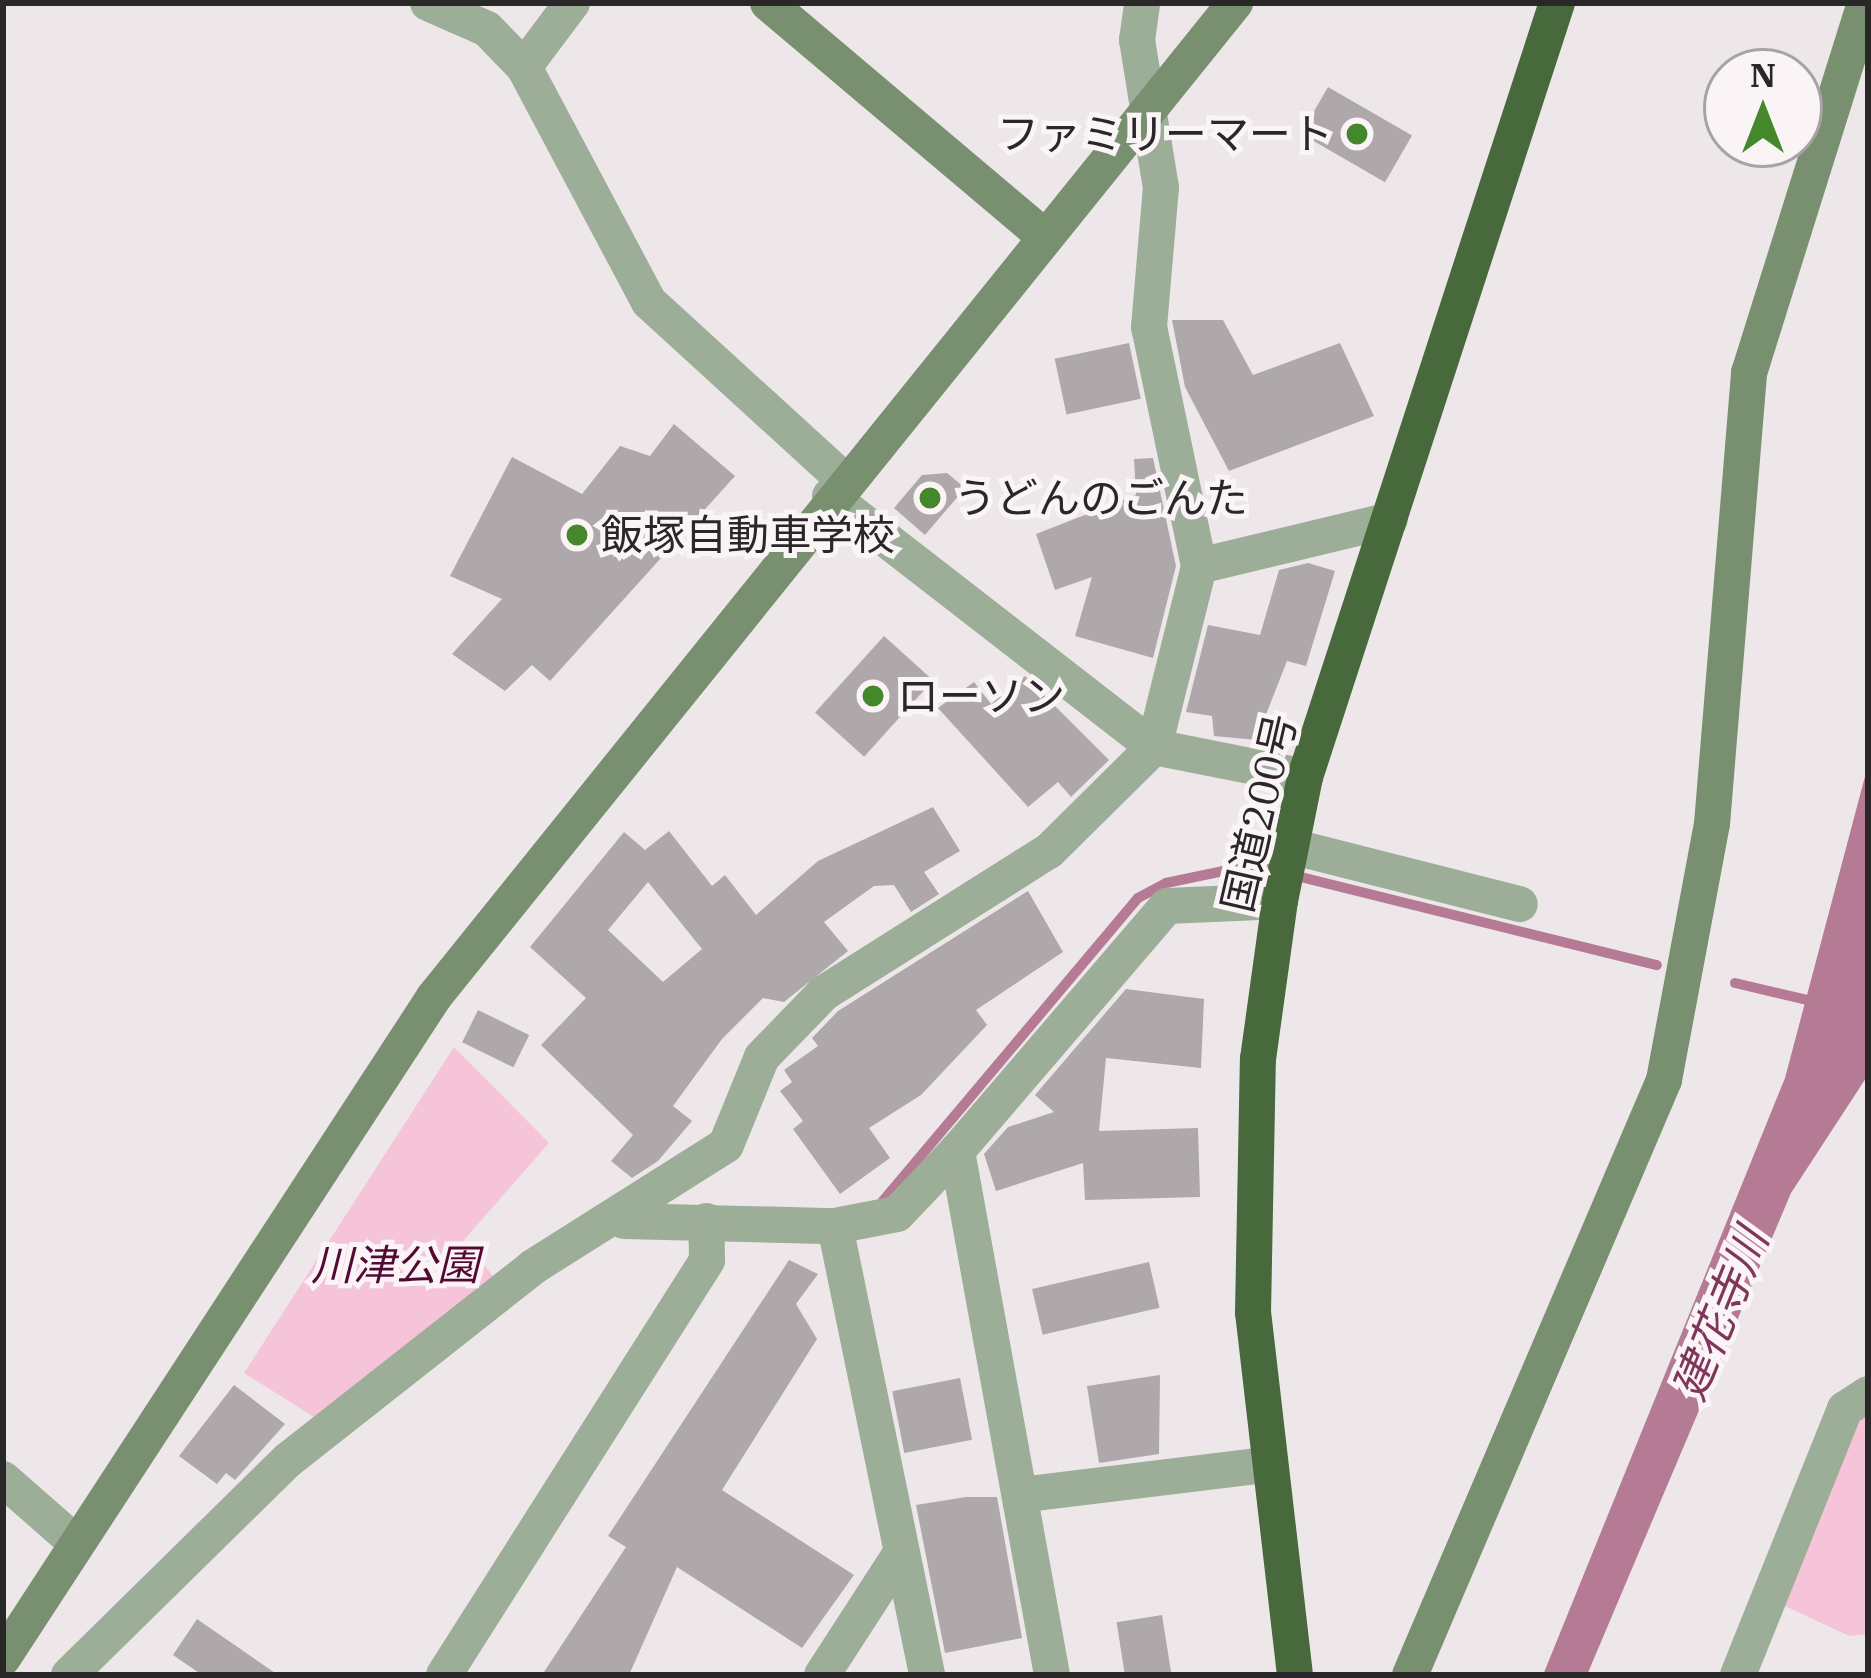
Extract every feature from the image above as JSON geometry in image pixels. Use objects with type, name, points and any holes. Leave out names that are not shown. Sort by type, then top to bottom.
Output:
[{"type":"highway","name":"国道200号","points":[[1294,1675],[1266,1465],[1252,1184],[1285,872],[1305,777],[1557,3]]},
{"type":"street","points":[[428,3],[487,28],[524,67],[650,302],[837,488],[1154,748],[1305,777]]},
{"type":"street","points":[[524,67],[572,3]]},
{"type":"street","points":[[768,3],[1043,235]]},
{"type":"street","points":[[69,1675],[287,1460],[602,1224],[726,1145],[762,1057],[824,993],[1049,851],[1154,748],[1198,566],[1149,327],[1161,188],[1137,40],[1142,3]]},
{"type":"street","points":[[3,1658],[434,997],[837,488],[1043,235],[1152,112],[1234,3]]},
{"type":"street","points":[[1410,1675],[1664,1080],[1712,824],[1749,374],[1865,3]]},
{"type":"street","points":[[1198,566],[1390,520]]},
{"type":"street","points":[[602,1224],[706,1220],[835,1226],[898,1214],[1167,907],[1285,872],[1520,904]]},
{"type":"street","points":[[957,1150],[1052,1675]]},
{"type":"street","points":[[444,1675],[707,1260],[706,1220]]},
{"type":"street","points":[[835,1226],[927,1675]]},
{"type":"street","points":[[1738,1675],[1845,1409],[1868,1394]]},
{"type":"street","points":[[1020,1496],[1266,1465]]},
{"type":"street","points":[[3,1479],[76,1543]]},
{"type":"street","points":[[822,1675],[902,1552]]},
{"type":"green space","name":"川津公園","points":[[454,1047],[549,1143],[463,1241],[494,1277],[314,1417],[244,1373]]},
{"type":"green space","points":[[1868,1412],[1868,1634],[1849,1636],[1785,1606],[1853,1420]]},
{"type":"water","name":"建花寺川","points":[[1868,765],[1868,1075],[1791,1193],[1587,1675],[1543,1675],[1785,1078]]},
{"type":"building","name":"ファミリーマート","points":[[1328,87],[1412,136],[1385,182],[1301,134]]},
{"type":"building","points":[[1172,320],[1223,320],[1253,375],[1340,343],[1374,416],[1229,471],[1185,387]]},
{"type":"building","points":[[1129,343],[1141,399],[1067,415],[1055,359]]},
{"type":"building","name":"飯塚自動車学校","points":[[674,424],[735,476],[550,681],[532,665],[505,691],[452,654],[502,599],[450,576],[512,457],[582,494],[620,446],[650,456]]},
{"type":"building","points":[[1153,458],[1176,566],[1153,658],[1075,636],[1092,577],[1055,590],[1036,534],[1136,495],[1134,459]]},
{"type":"building","name":"うどんのごんた","points":[[947,473],[965,488],[925,535],[894,508],[922,475]]},
{"type":"building","points":[[1308,563],[1335,571],[1306,666],[1287,661],[1256,740],[1214,736],[1212,716],[1186,712],[1208,625],[1260,635],[1279,570]]},
{"type":"building","name":"ローソン","points":[[884,636],[933,680],[864,757],[815,713]]},
{"type":"building","points":[[1025,676],[1109,760],[1071,797],[1058,782],[1028,807],[938,708],[974,682],[991,704]]},
{"type":"building","points":[[933,807],[960,851],[924,872],[939,894],[911,912],[894,885],[874,886],[824,922],[848,951],[784,1002],[763,998],[722,1039],[673,1106],[692,1121],[658,1161],[632,1178],[611,1161],[633,1135],[541,1045],[586,998],[530,947],[624,832],[645,850],[669,831],[712,886],[725,875],[756,915],[818,861]],"holes":[[[648,882],[702,949],[663,982],[608,930]]]},
{"type":"building","points":[[1028,891],[1063,952],[976,1010],[987,1025],[921,1095],[869,1128],[890,1158],[840,1194],[793,1129],[803,1121],[780,1091],[792,1082],[784,1070],[818,1046],[812,1038],[838,1011]]},
{"type":"building","points":[[1126,989],[1204,999],[1201,1068],[1106,1058],[1099,1131],[1198,1128],[1200,1197],[1085,1200],[1083,1163],[996,1191],[984,1154],[1008,1127],[1054,1112],[1035,1095]]},
{"type":"building","points":[[478,1010],[529,1035],[513,1067],[462,1042]]},
{"type":"building","points":[[789,1260],[818,1274],[796,1304],[817,1339],[722,1490],[854,1575],[802,1648],[677,1567],[629,1675],[542,1675],[626,1547],[608,1536]]},
{"type":"building","points":[[1149,1262],[1160,1308],[1043,1335],[1032,1289]]},
{"type":"building","points":[[1160,1375],[1159,1454],[1099,1463],[1087,1386]]},
{"type":"building","points":[[960,1378],[972,1440],[904,1453],[892,1391]]},
{"type":"building","points":[[234,1385],[285,1424],[235,1480],[226,1473],[217,1484],[179,1456]]},
{"type":"building","points":[[997,1497],[1022,1638],[945,1653],[916,1505]]},
{"type":"building","points":[[1162,1615],[1172,1675],[1125,1675],[1117,1622]]},
{"type":"building","points":[[197,1619],[278,1675],[202,1675],[173,1655]]},
{"type":"waterway","points":[[882,1202],[1138,898],[1166,883],[1252,865],[1657,965]]},
{"type":"waterway","points":[[1735,983],[1820,1003]]},
{"type":"place","name":"ファミリーマート","points":[[1357,134]]},
{"type":"place","name":"うどんのごんた","points":[[930,498]]},
{"type":"place","name":"飯塚自動車学校","points":[[577,535]]},
{"type":"place","name":"ローソン","points":[[873,696]]}]
